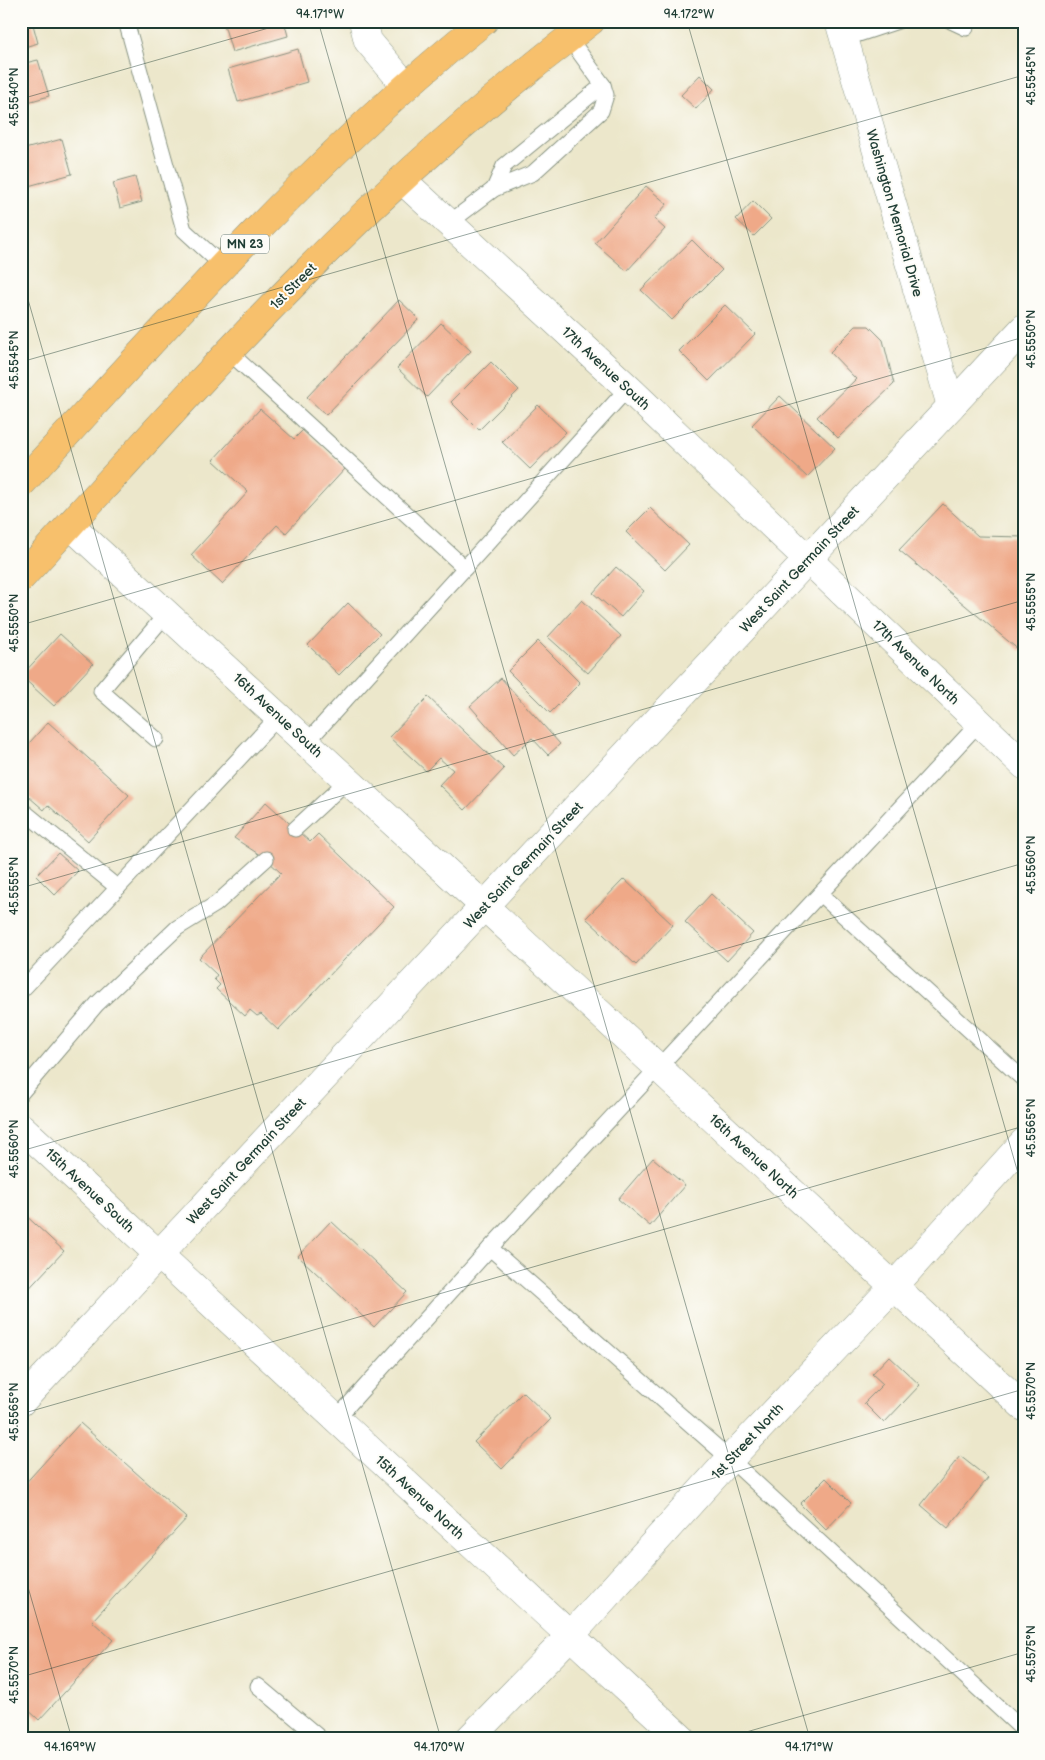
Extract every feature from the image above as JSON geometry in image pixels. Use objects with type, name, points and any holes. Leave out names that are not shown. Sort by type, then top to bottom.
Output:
[{"type":"highway","name":"MN 23","points":[[21,484],[223,266],[332,155],[406,86],[484,21]]},
{"type":"highway","name":"1st Street","points":[[21,578],[297,280],[477,112],[591,21]]},
{"type":"street","points":[[363,21],[368,41],[406,86]]},
{"type":"street","name":"Washington Memorial Drive","points":[[841,30],[950,406]]},
{"type":"street","name":"17th Avenue South","points":[[402,180],[628,388],[808,558]]},
{"type":"street","name":"West Saint Germain Street","points":[[21,1402],[1024,328]]},
{"type":"street","name":"16th Avenue South","points":[[70,525],[484,906]]},
{"type":"street","name":"17th Avenue North","points":[[808,558],[1024,765]]},
{"type":"street","name":"16th Avenue North","points":[[484,906],[1024,1407]]},
{"type":"street","name":"15th Avenue South","points":[[21,1126],[159,1254]]},
{"type":"street","name":"1st Street North","points":[[469,1739],[570,1636],[730,1459],[894,1286],[1024,1142]]},
{"type":"street","name":"15th Avenue North","points":[[159,1254],[682,1739]]},
{"type":"lane","points":[[126,21],[184,230],[223,266]]},
{"type":"lane","points":[[841,30],[898,21]]},
{"type":"lane","points":[[951,21],[966,28]]},
{"type":"lane","points":[[449,223],[494,189],[533,173],[601,111],[606,95],[603,85],[569,38]]},
{"type":"lane","points":[[494,189],[504,166],[603,85]]},
{"type":"lane","points":[[229,352],[465,568]]},
{"type":"lane","points":[[307,742],[628,388]]},
{"type":"lane","points":[[156,740],[101,691],[167,613]]},
{"type":"lane","points":[[21,991],[279,716]]},
{"type":"lane","points":[[336,1419],[490,1248],[979,722]]},
{"type":"lane","points":[[295,829],[348,780]]},
{"type":"lane","points":[[21,810],[118,888]]},
{"type":"lane","points":[[21,1093],[104,997],[177,928],[216,904],[266,859]]},
{"type":"lane","points":[[820,894],[1024,1080]]},
{"type":"lane","points":[[490,1248],[730,1459],[1024,1731]]},
{"type":"lane","points":[[258,1686],[321,1739]]},
{"type":"building","points":[[21,21],[32,21],[38,43],[21,48]]},
{"type":"building","points":[[223,21],[284,21],[288,36],[232,52]]},
{"type":"building","points":[[298,49],[307,82],[238,102],[228,69]]},
{"type":"building","points":[[38,60],[49,96],[21,104],[21,64]]},
{"type":"building","points":[[700,75],[714,89],[696,109],[681,95]]},
{"type":"building","points":[[62,139],[72,174],[21,188],[21,150]]},
{"type":"building","points":[[135,177],[142,202],[120,208],[113,183]]},
{"type":"building","points":[[646,186],[667,204],[654,219],[665,229],[627,271],[595,243]]},
{"type":"building","points":[[753,201],[771,219],[754,236],[736,219]]},
{"type":"building","points":[[692,240],[722,270],[672,320],[641,290]]},
{"type":"building","points":[[399,300],[419,319],[326,415],[307,397]]},
{"type":"building","points":[[725,305],[755,334],[709,381],[679,351]]},
{"type":"building","points":[[441,323],[471,351],[427,397],[397,368]]},
{"type":"building","points":[[856,326],[869,326],[883,340],[894,384],[838,438],[817,417],[856,379],[830,352]]},
{"type":"building","points":[[491,362],[519,390],[479,430],[451,402]]},
{"type":"building","points":[[780,396],[835,448],[807,477],[752,425]]},
{"type":"building","points":[[538,405],[566,432],[530,469],[502,442]]},
{"type":"building","points":[[260,409],[294,439],[303,430],[345,469],[286,533],[277,525],[222,584],[191,555],[248,492],[213,460]]},
{"type":"building","points":[[943,504],[978,536],[1024,537],[1024,647],[1020,651],[899,550]]},
{"type":"building","points":[[650,508],[689,545],[665,570],[626,532]]},
{"type":"building","points":[[616,567],[644,591],[621,617],[593,593]]},
{"type":"building","points":[[582,600],[621,636],[588,673],[548,637]]},
{"type":"building","points":[[348,603],[380,634],[339,675],[308,645]]},
{"type":"building","points":[[60,634],[93,664],[54,706],[21,676]]},
{"type":"building","points":[[538,641],[580,683],[550,713],[508,671]]},
{"type":"building","points":[[501,678],[560,744],[548,755],[532,738],[513,755],[470,706]]},
{"type":"building","points":[[428,697],[504,769],[465,810],[439,785],[453,770],[439,758],[426,771],[389,737]]},
{"type":"building","points":[[48,722],[129,795],[88,841],[48,805],[44,810],[21,790],[21,752]]},
{"type":"building","points":[[266,802],[310,842],[318,834],[394,907],[278,1030],[261,1014],[257,1016],[250,1010],[245,1016],[216,989],[220,985],[214,979],[217,975],[199,958],[281,873],[266,859],[234,838]]},
{"type":"building","points":[[58,853],[78,871],[55,895],[36,876]]},
{"type":"building","points":[[624,879],[673,925],[636,965],[586,918]]},
{"type":"building","points":[[711,894],[753,933],[727,961],[685,922]]},
{"type":"building","points":[[653,1158],[685,1185],[650,1226],[618,1199]]},
{"type":"building","points":[[21,1211],[64,1251],[21,1297]]},
{"type":"building","points":[[331,1221],[407,1292],[374,1327],[298,1256]]},
{"type":"building","points":[[889,1356],[920,1385],[884,1423],[864,1403],[883,1384],[872,1374]]},
{"type":"building","points":[[523,1392],[551,1419],[502,1469],[474,1442]]},
{"type":"building","points":[[80,1423],[187,1518],[92,1621],[113,1640],[39,1720],[21,1703],[21,1488]]},
{"type":"building","points":[[960,1456],[988,1478],[948,1528],[921,1505]]},
{"type":"building","points":[[826,1478],[851,1503],[826,1530],[800,1504]]}]
